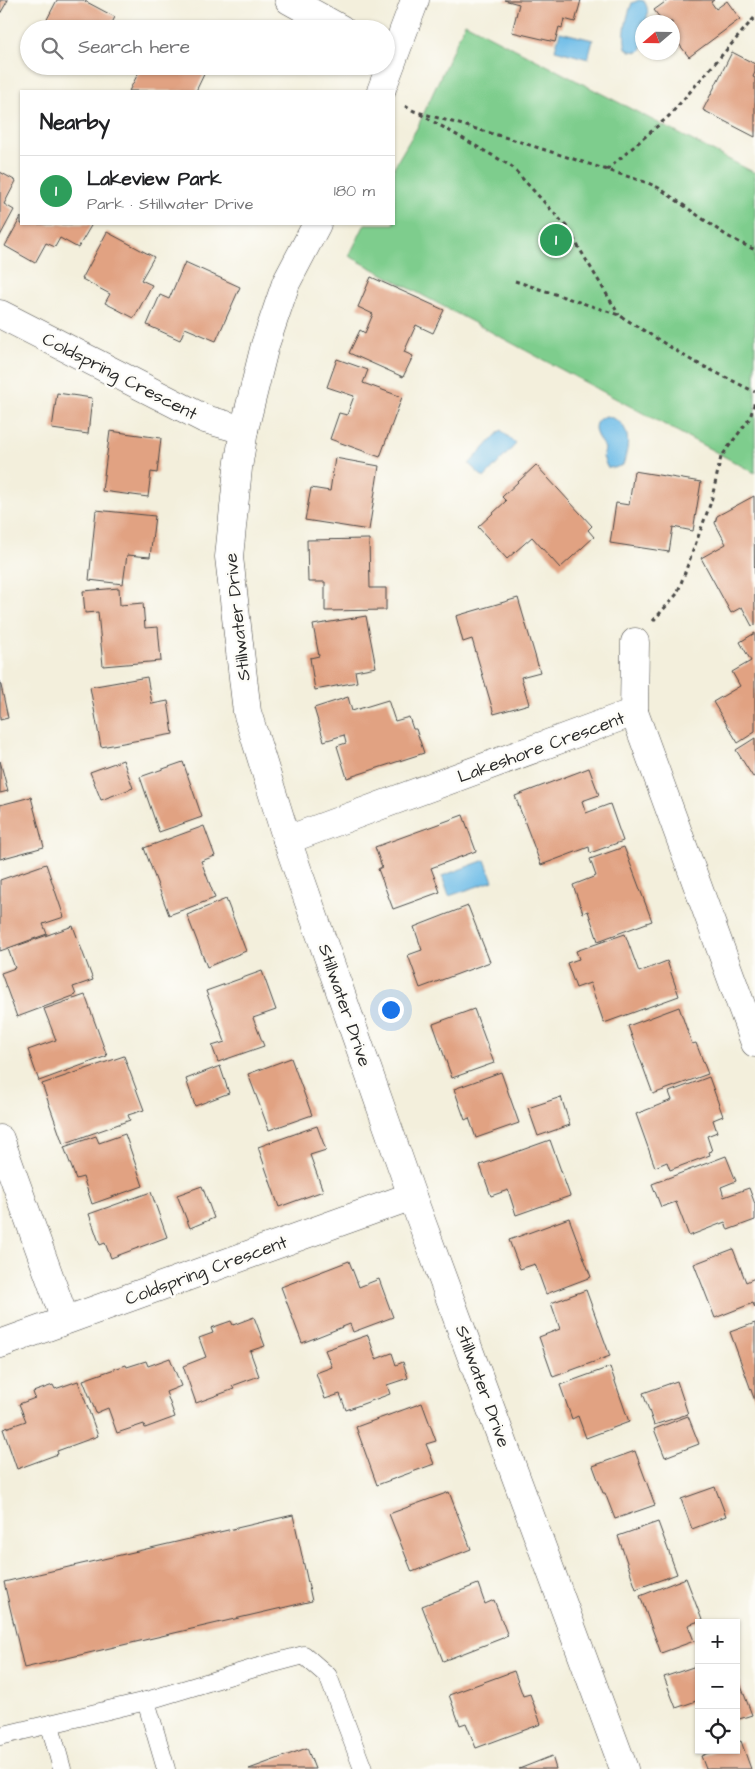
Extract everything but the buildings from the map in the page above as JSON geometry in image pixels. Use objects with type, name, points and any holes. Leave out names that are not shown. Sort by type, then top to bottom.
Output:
[{"type":"street","points":[[290,0],[325,20]]},
{"type":"street","points":[[395,43],[415,0]]},
{"type":"street","points":[[390,75],[391,90]]},
{"type":"street","name":"Stillwater Drive","points":[[316,225],[286,283],[265,345],[244,430],[238,468],[229,557],[247,712],[287,840],[412,1196],[624,1769]]},
{"type":"street","name":"Coldspring Crescent","points":[[0,314],[205,419],[244,430]]},
{"type":"street","points":[[634,712],[635,642]]},
{"type":"street","name":"Lakeshore Crescent","points":[[287,840],[634,712],[755,1043]]},
{"type":"street","points":[[0,1139],[65,1320]]},
{"type":"street","name":"Coldspring Crescent","points":[[0,1344],[412,1196]]},
{"type":"lane","points":[[0,1736],[146,1701],[304,1655],[328,1676],[363,1769]]},
{"type":"lane","points":[[146,1701],[166,1769]]},
{"type":"lane","points":[[50,1725],[62,1769]]},
{"type":"path","points":[[607,170],[669,116],[755,17]]},
{"type":"path","points":[[395,99],[511,166],[566,226],[618,315]]},
{"type":"path","points":[[414,111],[511,139],[648,183],[659,188],[727,236],[755,250]]},
{"type":"path","points":[[515,282],[618,315],[691,360],[755,392]]},
{"type":"path","points":[[635,642],[677,594],[710,502],[722,457],[750,418],[755,401]]},
{"type":"green space","points":[[465,23],[755,173],[755,473],[349,256],[364,225],[395,225],[395,165],[417,128]]},
{"type":"water","points":[[639,0],[644,1],[648,12],[647,15],[635,15],[635,52],[626,48],[625,43],[625,31],[632,3]]},
{"type":"water","points":[[560,32],[593,40],[588,59],[555,50]]},
{"type":"water","points":[[606,416],[621,423],[627,435],[628,442],[623,465],[614,468],[607,467],[603,457],[605,448],[595,431],[597,422]]},
{"type":"water","points":[[501,430],[516,444],[484,478],[469,464]]},
{"type":"water","points":[[485,860],[493,881],[449,896],[442,876]]},
{"type":"place","name":"Lakeview Park","points":[[556,240]]}]
